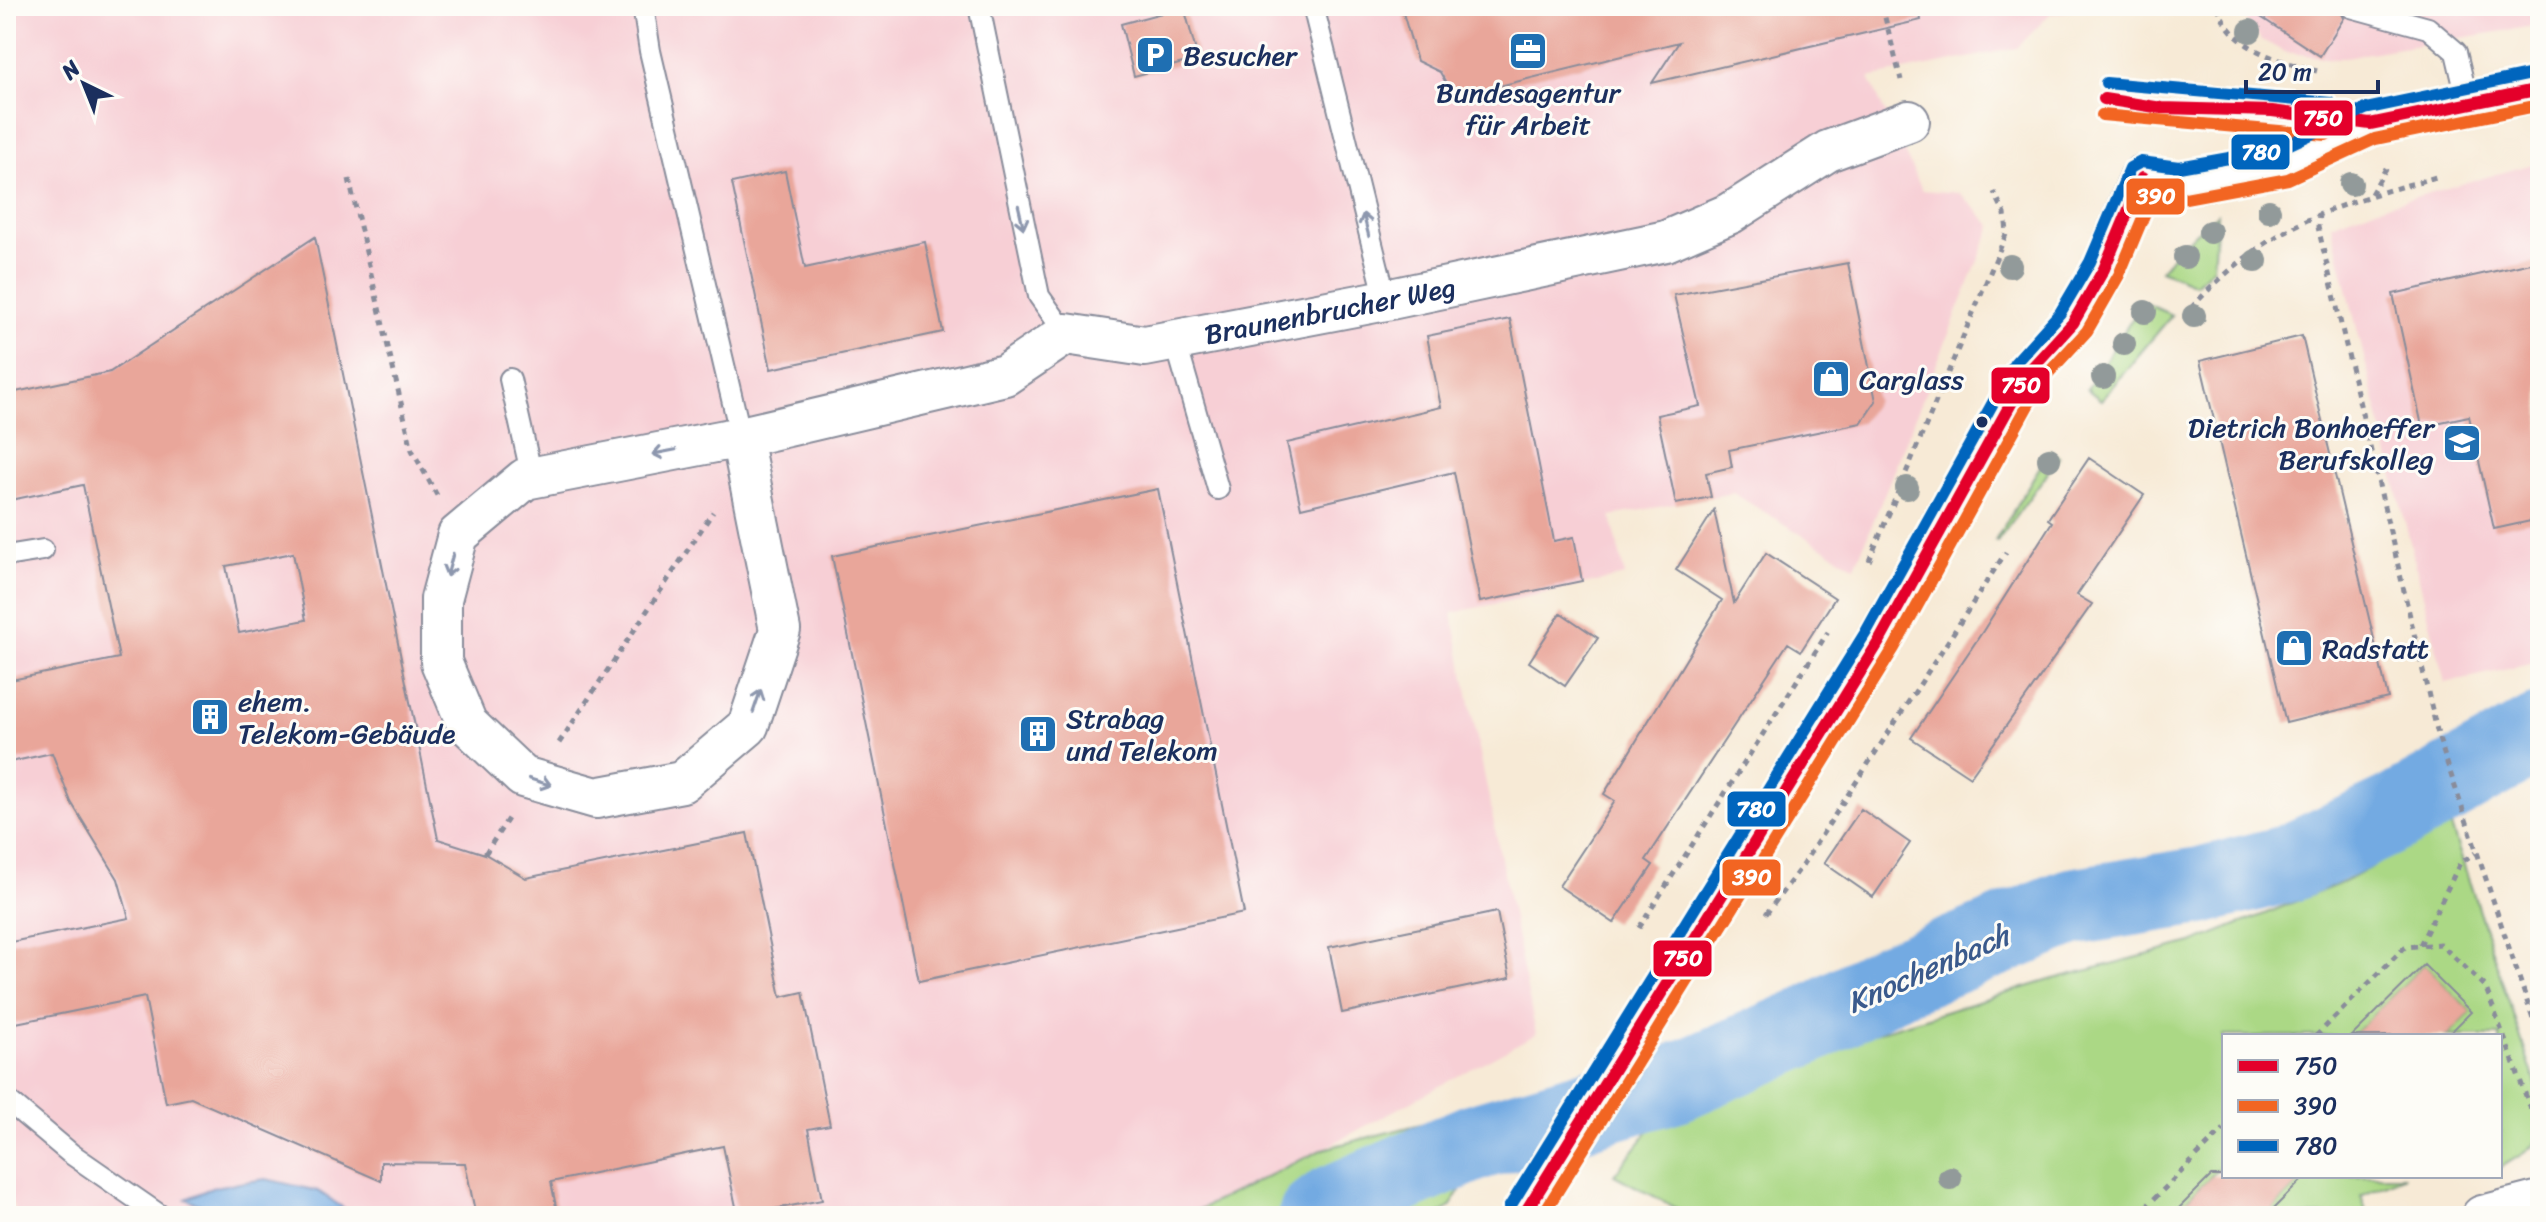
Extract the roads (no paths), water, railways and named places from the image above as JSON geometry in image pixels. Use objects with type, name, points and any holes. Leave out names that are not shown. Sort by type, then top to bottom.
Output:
[{"type":"street","points":[[1523,1216],[1880,640],[2029,371],[2073,323],[2104,269],[2142,178],[2179,183],[2284,164],[2302,157],[2350,122],[2540,89]]},
{"type":"street","name":"Braunenbrucher Weg","points":[[1066,334],[1145,346],[1386,300],[1666,241],[1731,213],[1828,151],[1909,121]]},
{"type":"street","points":[[741,437],[780,630],[748,726],[682,782],[596,798],[523,777],[467,724],[441,662],[441,599],[458,535],[525,479],[741,437],[1005,375],[1066,334]]},
{"type":"street","points":[[2482,1216],[2540,1201]]},
{"type":"lane","points":[[643,6],[650,51],[741,437]]},
{"type":"lane","points":[[979,6],[1039,296],[1066,334]]},
{"type":"lane","points":[[1313,6],[1386,300]]},
{"type":"lane","points":[[2351,7],[2428,28],[2456,52],[2468,103]]},
{"type":"lane","points":[[1175,340],[1218,489]]},
{"type":"lane","points":[[510,379],[532,477]]},
{"type":"lane","points":[[6,556],[43,550]]},
{"type":"lane","points":[[6,1099],[70,1153],[161,1216]]},
{"type":"water","points":[[266,1179],[318,1191],[355,1216],[228,1216],[186,1199],[213,1187]]},
{"type":"waterway","name":"Knochenbach","points":[[1317,1216],[1333,1204],[1475,1142],[1676,1083],[1811,1024],[1895,979],[2071,907],[2200,886],[2290,863],[2394,814],[2540,733]]},
{"type":"place","name":"Bundesagentur für Arbeit","points":[[1528,51]]},
{"type":"place","name":"Besucher","points":[[1155,55]]},
{"type":"place","name":"Carglass","points":[[1831,379]]},
{"type":"place","name":"Dietrich Bonhoeffer Berufskolleg","points":[[2462,443]]},
{"type":"place","name":"Radstatt","points":[[2294,648]]},
{"type":"place","name":"ehem. Telekom-Gebäude","points":[[210,717]]},
{"type":"place","name":"Strabag und Telekom","points":[[1038,734]]}]
